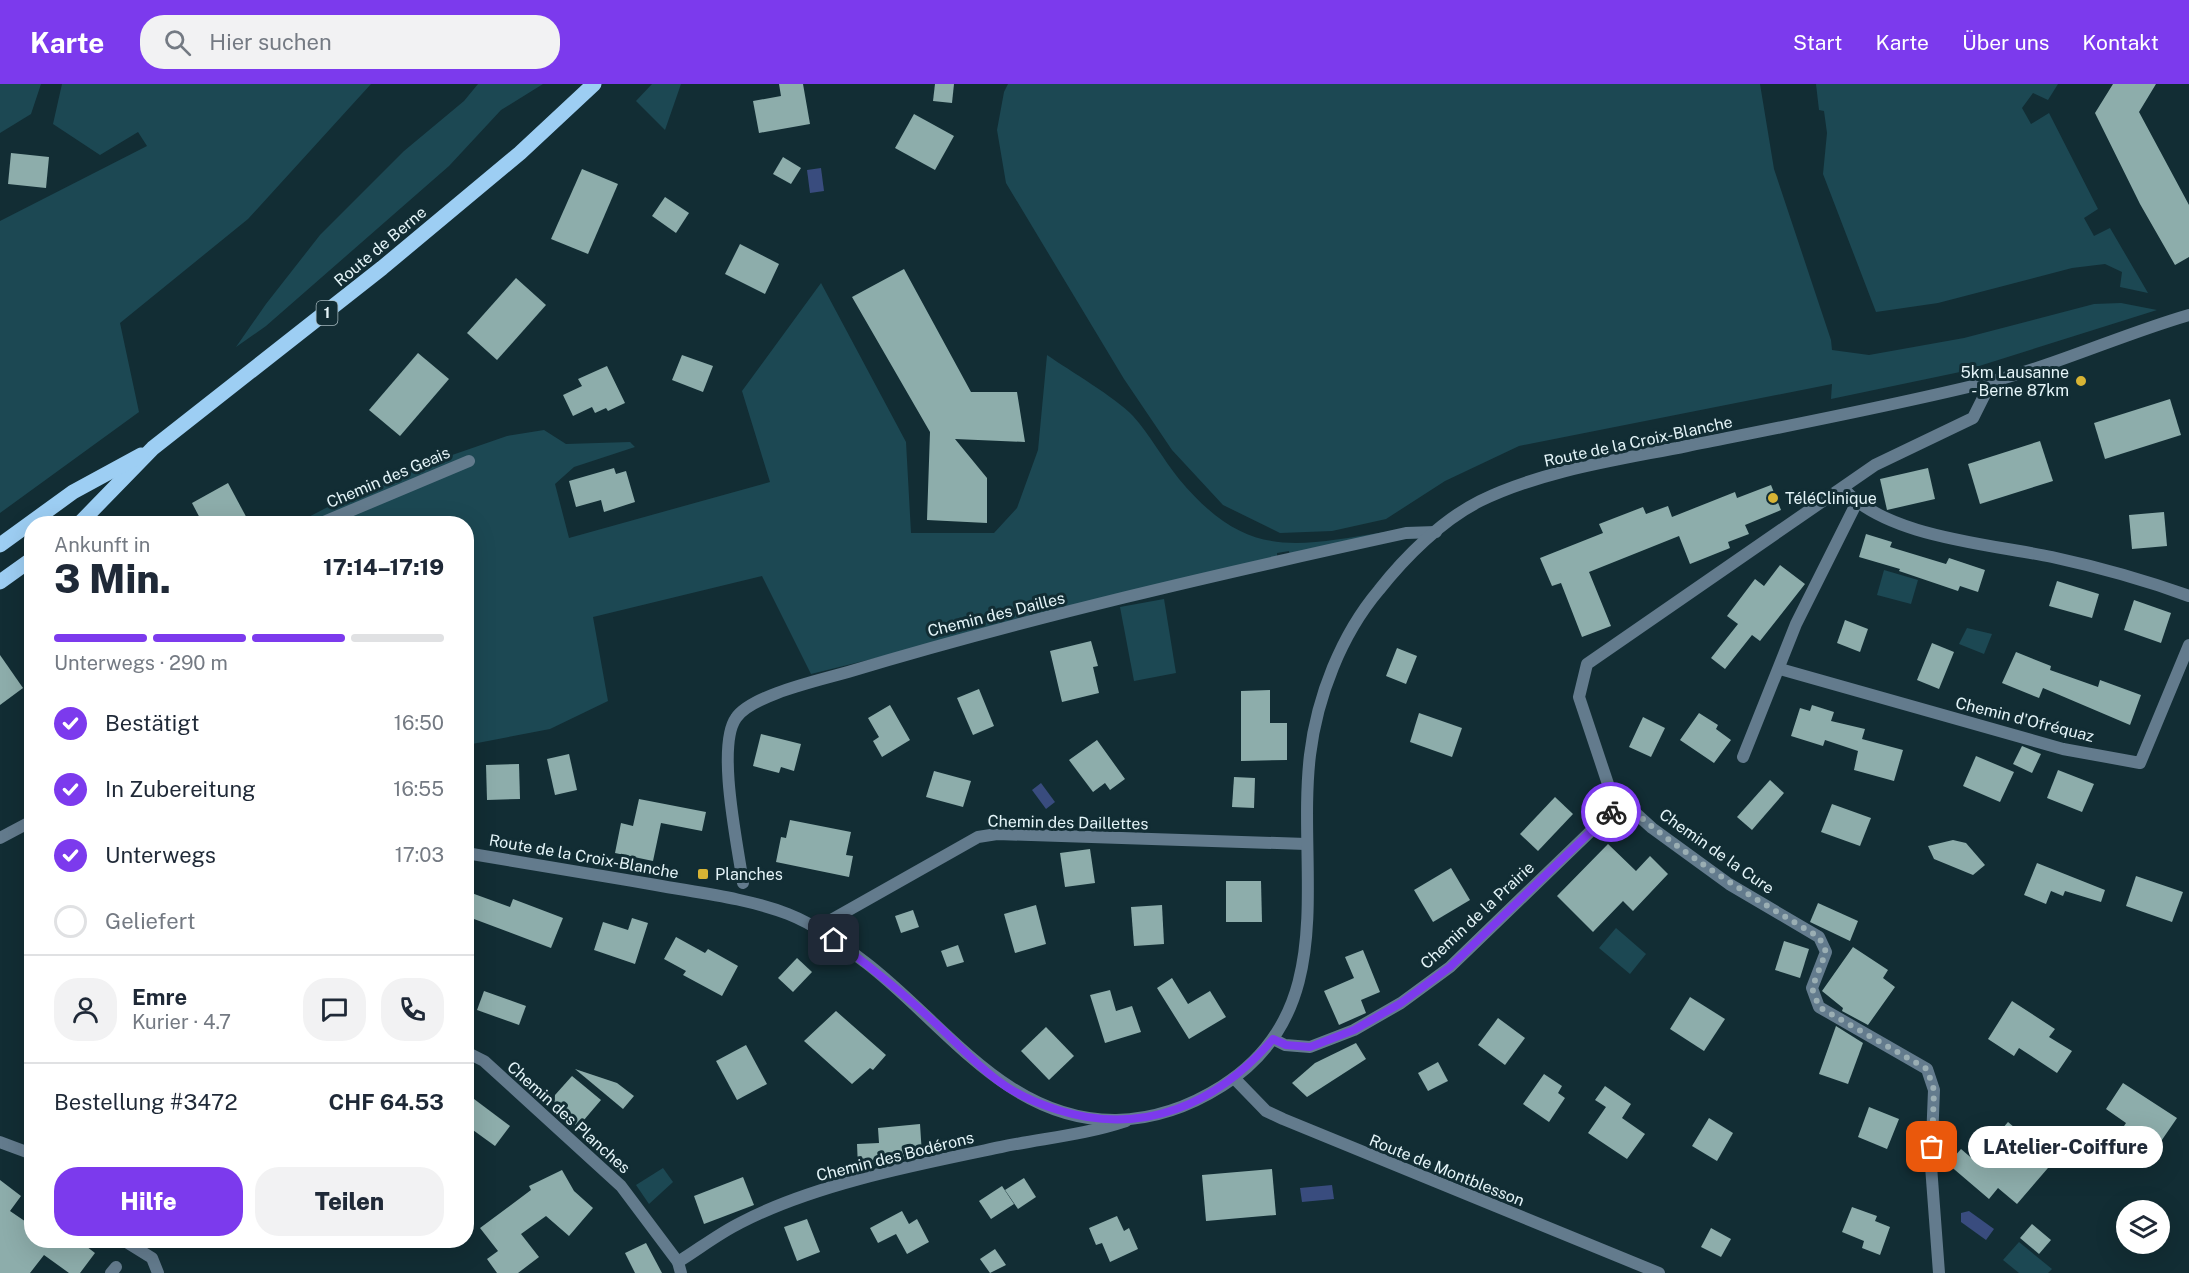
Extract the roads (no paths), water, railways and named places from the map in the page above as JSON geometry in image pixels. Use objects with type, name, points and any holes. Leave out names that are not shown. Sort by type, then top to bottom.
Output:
[{"type":"main road","name":"Route de Berne","points":[[87,516],[153,448],[374,275],[520,153],[594,84]]},
{"type":"main road","name":"Route de Berne","points":[[40,516],[73,492],[153,448]]},
{"type":"main road","name":"Route de Berne","points":[[0,545],[24,528]]},
{"type":"main road","points":[[0,582],[24,565]]},
{"type":"street","name":"Route de la Croix-Blanche","points":[[474,854],[743,902],[790,915],[817,928],[868,964],[997,1081],[1031,1101],[1080,1117],[1132,1119],[1173,1111],[1202,1099],[1234,1078],[1254,1061],[1286,1020],[1304,964],[1309,921],[1306,844],[1311,748],[1321,702],[1346,638],[1376,594],[1436,532],[1476,503],[1530,481],[1586,466],[1825,419],[1990,382],[2189,315]]},
{"type":"street","name":"Chemin de la Cure","points":[[1939,1273],[1931,1166],[1934,1090],[1927,1069],[1819,1007],[1812,988],[1826,952],[1819,937],[1729,884],[1652,828],[1610,790],[1579,697],[1587,664],[1875,465],[1973,418],[1990,382]]},
{"type":"street","name":"Chemin des Geais","points":[[338,516],[468,461]]},
{"type":"street","points":[[1842,488],[1856,504],[1896,522],[1933,534],[2055,558],[2157,584],[2189,596]]},
{"type":"street","points":[[1743,757],[1796,624],[1856,504]]},
{"type":"street","name":"Chemin des Dailles","points":[[743,883],[726,756],[730,735],[739,713],[782,691],[904,654],[1215,575],[1406,533],[1436,532]]},
{"type":"street","name":"Chemin d'Ofréquaz","points":[[1780,669],[2063,749],[2140,763],[2189,645]]},
{"type":"street","name":"Chemin de la Prairie","points":[[1273,1039],[1286,1045],[1310,1047],[1354,1030],[1401,1003],[1450,967],[1622,801]]},
{"type":"street","points":[[0,838],[24,825]]},
{"type":"street","name":"Chemin des Daillettes","points":[[817,928],[978,837],[997,834],[1306,844]]},
{"type":"street","name":"Chemin des Planches","points":[[474,1056],[484,1061],[597,1161],[621,1186],[680,1268]]},
{"type":"street","name":"Route de Montblesson","points":[[1234,1078],[1266,1111],[1283,1119],[1659,1273]]},
{"type":"street","name":"Chemin des Bodérons","points":[[680,1268],[740,1222],[810,1194],[974,1152],[1023,1142],[1073,1136],[1132,1119]]},
{"type":"street","points":[[0,1142],[24,1151]]},
{"type":"street","points":[[136,1248],[152,1258],[158,1273]]},
{"type":"water","points":[[821,168],[824,191],[810,193],[807,170]]},
{"type":"water","points":[[1041,783],[1055,802],[1046,809],[1032,790]]},
{"type":"water","points":[[1332,1185],[1334,1199],[1302,1202],[1300,1188]]},
{"type":"water","points":[[1969,1211],[1994,1229],[1986,1240],[1961,1222],[1961,1213]]},
{"type":"place","name":"5km Lausanne - Berne 87km","points":[[2081,381]]},
{"type":"place","name":"TéléClinique","points":[[1773,498]]},
{"type":"place","name":"Planches","points":[[703,874]]},
{"type":"place","name":"LAtelier-Coiffure","points":[[1932,1147]]}]
